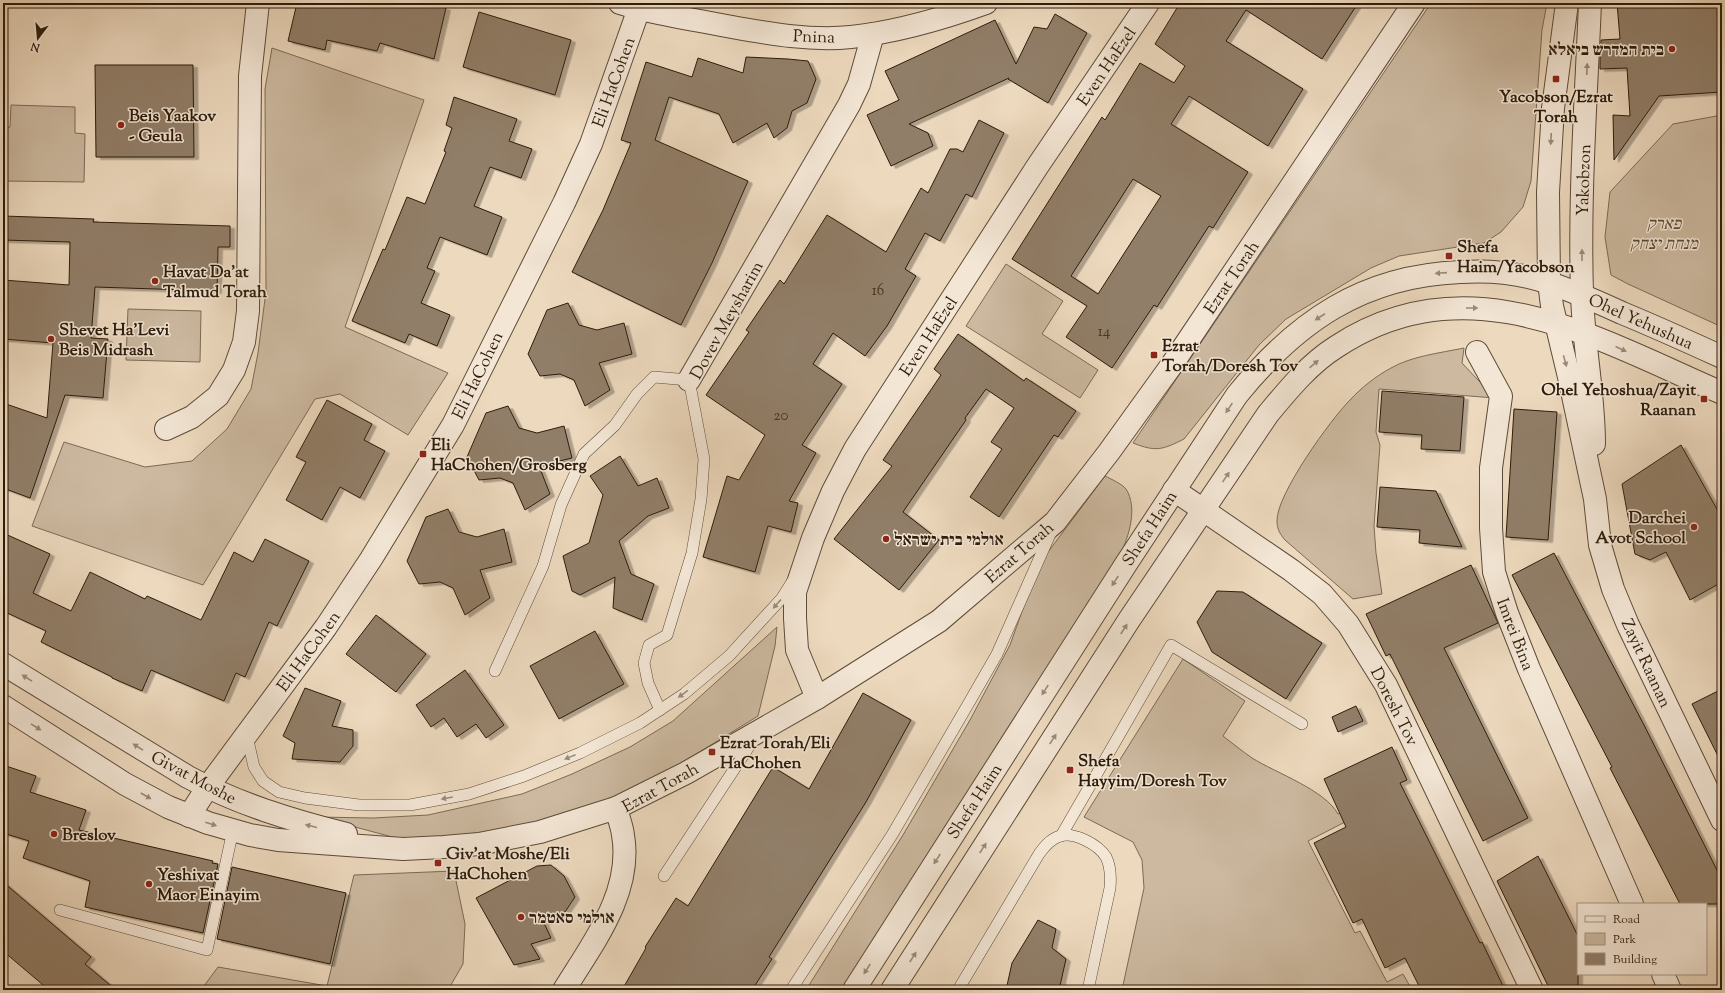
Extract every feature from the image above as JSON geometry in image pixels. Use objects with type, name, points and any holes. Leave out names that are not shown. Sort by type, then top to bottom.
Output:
[{"type":"street","points":[[166,429],[192,417],[218,396],[234,370],[244,342],[248,311],[250,76],[258,3]]},
{"type":"street","name":"Pnina","points":[[634,5],[774,34],[805,38],[850,37],[873,34],[941,19],[986,3]]},
{"type":"street","name":"Even HaEzel","points":[[817,698],[797,650],[795,592],[813,538],[833,491],[855,450],[1037,167],[1148,3]]},
{"type":"street","name":"Ezrat Torah","points":[[564,990],[608,917],[619,892],[624,854],[623,835],[616,808],[686,773],[817,698],[939,621],[1055,522],[1109,452],[1171,366],[1414,3]]},
{"type":"street","name":"Yakobzon","points":[[1555,323],[1549,282],[1548,192],[1553,108],[1567,3]]},
{"type":"street","name":"Yakobzon","points":[[1585,334],[1582,294],[1582,190],[1590,3]]},
{"type":"street","name":"Eli HaCohen","points":[[189,816],[207,788],[326,628],[371,559],[453,425],[564,203],[590,144],[634,5]]},
{"type":"street","name":"Dovev Meysharim","points":[[689,380],[850,105],[859,84],[873,34]]},
{"type":"street","name":"Shefa Haim","points":[[854,990],[1174,490],[1237,395],[1254,374],[1294,336],[1337,306],[1359,294],[1383,284],[1408,277],[1437,273],[1484,271],[1523,276],[1549,282],[1582,294]]},
{"type":"street","name":"Ohel Yehushua","points":[[1582,294],[1722,357]]},
{"type":"street","name":"Shefa Haim","points":[[892,990],[1125,627],[1268,414],[1291,386],[1314,364],[1336,347],[1361,332],[1389,320],[1420,311],[1450,308],[1480,308],[1510,311],[1555,323]]},
{"type":"street","name":"Ohel Yehushua","points":[[1555,323],[1585,334],[1722,393]]},
{"type":"street","name":"Zayit Raanan","points":[[1555,323],[1569,377],[1595,499]]},
{"type":"street","name":"Zayit Raanan","points":[[1585,334],[1592,394],[1595,499],[1600,545],[1613,589],[1628,625],[1722,820]]},
{"type":"street","name":"Imrei Bina","points":[[1477,352],[1501,396],[1491,468],[1491,528],[1494,572],[1507,614],[1529,669],[1632,903]]},
{"type":"street","name":"Doresh Tov","points":[[1174,490],[1204,509],[1322,594],[1348,624],[1386,685],[1532,990]]},
{"type":"street","name":"Givat Moshe","points":[[3,664],[207,788],[229,798],[293,821],[403,849]]},
{"type":"street","name":"Givat Moshe","points":[[3,706],[125,784],[156,801],[189,816],[250,835],[278,840],[403,849],[472,844],[540,832],[616,808]]},
{"type":"street","points":[[1663,975],[1670,990]]},
{"type":"lane","points":[[495,671],[543,566],[561,504],[584,454],[615,425],[637,394],[654,377],[689,380]]},
{"type":"lane","name":"Dovev Meysharim","points":[[660,710],[648,683],[644,663],[649,645],[667,635],[692,553],[701,499],[704,460],[689,380]]},
{"type":"lane","points":[[791,990],[892,836],[997,654],[1055,522]]},
{"type":"lane","points":[[247,736],[254,767],[263,781],[279,792],[305,798],[359,805],[410,805],[469,794],[524,776],[580,753],[640,723],[684,694],[729,656],[782,598],[806,560]]},
{"type":"lane","points":[[958,990],[1039,854],[1047,844],[1060,836],[1171,645],[1302,724]]},
{"type":"lane","points":[[664,876],[760,730]]},
{"type":"lane","points":[[60,910],[206,950],[233,830]]},
{"type":"lane","points":[[1060,836],[1081,839],[1094,846],[1106,857],[1110,871],[1110,888],[1088,990]]},
{"type":"green space","points":[[1431,3],[1547,3],[1542,30],[1531,181],[1523,207],[1501,232],[1484,243],[1399,256],[1371,268],[1286,319],[1259,345],[1184,439],[1170,446],[1153,449],[1133,443]]},
{"type":"green space","points":[[272,48],[424,100],[345,327],[448,373],[408,435],[340,394],[315,399],[203,585],[32,526],[64,442],[145,467],[192,461],[227,429],[251,389],[258,353],[266,291],[265,89]]},
{"type":"green space","points":[[11,105],[75,107],[75,133],[85,134],[84,182],[3,181],[3,128],[10,127]]},
{"type":"green space","name":"פארק מנחת יצחק","points":[[1722,115],[1722,327],[1611,275],[1605,237],[1610,192],[1673,124]]},
{"type":"green space","points":[[1006,264],[1063,301],[1042,334],[1098,370],[1080,398],[966,326]]},
{"type":"green space","points":[[128,309],[201,311],[200,362],[126,360]]},
{"type":"green space","points":[[1464,348],[1462,363],[1495,398],[1379,389],[1376,432],[1380,445],[1374,526],[1382,594],[1353,599],[1282,536],[1278,529],[1277,521],[1279,509],[1285,494],[1306,458],[1330,423],[1350,400],[1369,382],[1399,364],[1426,355]]},
{"type":"green space","points":[[1105,476],[1124,487],[1130,497],[1132,513],[1131,522],[1120,555],[844,990],[806,990],[903,835],[970,720],[1010,645],[1039,564]]},
{"type":"green space","points":[[777,627],[775,646],[758,716],[643,785],[579,812],[507,830],[447,837],[396,838],[318,817],[373,818],[428,815],[522,794],[572,774],[630,747],[673,721]]},
{"type":"green space","points":[[1183,659],[1245,701],[1223,736],[1252,758],[1322,797],[1332,805],[1338,814],[1343,812],[1347,821],[1308,841],[1355,933],[1360,931],[1387,982],[1403,974],[1412,990],[1122,990],[1144,888],[1142,860],[1133,842],[1084,817]]},
{"type":"green space","points":[[454,871],[465,924],[463,964],[448,990],[201,990],[218,967],[327,986],[354,875]]},
{"type":"building","points":[[297,3],[425,3],[446,8],[434,59],[380,43],[377,51],[327,40],[325,50],[288,41]]},
{"type":"building","points":[[1180,3],[1358,3],[1322,59],[1246,10],[1226,41],[1303,89],[1268,146],[1189,96],[1171,124],[1248,172],[1213,228],[1209,226],[1157,307],[1154,305],[1112,368],[1066,337],[1087,306],[1012,259],[1102,117],[1105,120],[1140,63],[1174,83],[1185,66],[1155,44]],"holes":[[[1133,179],[1161,196],[1098,294],[1071,276]]]},
{"type":"building","points":[[1617,3],[1722,3],[1722,92],[1659,96],[1614,160],[1613,115],[1630,116],[1627,68],[1600,69],[1600,59],[1601,40],[1620,39]]},
{"type":"building","points":[[479,12],[571,40],[555,95],[463,67]]},
{"type":"building","points":[[1055,14],[1087,33],[1048,103],[1008,79],[1009,78],[909,124],[928,133],[933,146],[891,166],[867,115],[899,100],[885,71],[995,20],[1016,64],[1034,27],[1047,29]]},
{"type":"building","points":[[746,57],[808,61],[816,79],[807,103],[792,111],[787,128],[774,138],[767,123],[733,143],[719,114],[669,97],[655,140],[748,181],[712,263],[681,325],[572,272],[603,210],[631,143],[621,140],[646,62],[692,77],[698,58],[743,73]]},
{"type":"building","points":[[95,65],[193,65],[194,157],[96,157]]},
{"type":"building","points":[[454,97],[517,119],[509,141],[532,149],[521,178],[490,167],[474,206],[502,217],[487,255],[440,237],[427,268],[435,271],[421,303],[450,315],[437,346],[409,334],[405,343],[352,321],[383,249],[385,250],[407,197],[425,204],[446,152],[444,151],[452,128],[446,125]]},
{"type":"building","points":[[979,120],[1004,133],[972,197],[966,194],[940,241],[925,233],[905,269],[916,276],[887,326],[865,356],[833,333],[813,364],[842,384],[802,445],[816,453],[789,501],[798,503],[791,532],[768,526],[755,572],[703,557],[727,476],[739,480],[765,435],[706,395],[749,332],[746,330],[780,280],[784,284],[827,215],[886,252],[921,188],[928,193],[950,149],[957,149],[963,152]]},
{"type":"building","points":[[3,216],[94,219],[93,222],[230,226],[230,247],[218,247],[217,291],[95,287],[91,338],[108,339],[103,398],[65,395],[30,498],[3,488],[3,403],[47,418],[53,343],[3,339],[3,280],[69,285],[70,242],[3,240]]},
{"type":"building","points":[[568,303],[579,325],[597,330],[624,323],[632,354],[599,363],[610,390],[585,406],[574,380],[560,374],[540,376],[528,354],[547,310]]},
{"type":"building","points":[[958,334],[1024,381],[1026,378],[1076,411],[1058,437],[1054,435],[999,517],[970,497],[1002,449],[991,442],[1014,408],[986,389],[903,512],[939,540],[899,590],[834,539],[892,466],[883,460],[941,375],[934,369]]},
{"type":"building","points":[[1382,391],[1464,397],[1460,451],[1421,449],[1422,435],[1379,432]]},
{"type":"building","points":[[327,400],[372,424],[364,440],[385,451],[360,498],[340,487],[322,520],[286,500],[306,462],[296,457]]},
{"type":"building","points":[[508,406],[519,428],[537,433],[564,426],[572,458],[539,466],[550,494],[525,510],[513,483],[500,478],[479,480],[467,457],[486,413]]},
{"type":"building","points":[[1514,409],[1557,412],[1548,540],[1506,537]]},
{"type":"building","points":[[1681,445],[1722,518],[1722,582],[1690,600],[1666,552],[1650,560],[1635,554],[1622,484]]},
{"type":"building","points":[[620,456],[638,486],[657,478],[669,508],[648,516],[619,541],[631,574],[654,584],[642,620],[613,608],[615,577],[580,595],[572,591],[563,556],[589,543],[603,495],[590,476]]},
{"type":"building","points":[[1380,487],[1436,491],[1462,547],[1419,543],[1420,530],[1377,527]]},
{"type":"building","points":[[448,509],[459,532],[477,537],[504,529],[512,562],[480,570],[490,598],[465,615],[453,588],[440,582],[419,584],[407,561],[426,517]]},
{"type":"building","points":[[3,533],[50,554],[33,593],[71,611],[90,572],[145,599],[147,596],[201,620],[234,552],[253,562],[265,539],[309,561],[277,626],[269,622],[245,677],[236,673],[224,701],[151,670],[142,691],[112,678],[41,642],[46,631],[3,611]]},
{"type":"building","points":[[1554,553],[1644,725],[1722,880],[1722,904],[1679,903],[1610,768],[1612,767],[1512,575]]},
{"type":"building","points":[[1471,565],[1498,623],[1444,648],[1528,818],[1483,841],[1390,654],[1386,656],[1366,614]]},
{"type":"building","points":[[1217,591],[1243,592],[1322,643],[1286,699],[1212,652],[1197,622]]},
{"type":"building","points":[[376,615],[426,654],[396,692],[346,654]]},
{"type":"building","points":[[595,631],[624,684],[559,719],[530,666]]},
{"type":"building","points":[[465,670],[504,725],[486,738],[476,724],[457,737],[444,718],[431,727],[416,705]]},
{"type":"building","points":[[305,688],[341,701],[332,726],[353,730],[353,746],[340,762],[292,759],[295,743],[283,736]]},
{"type":"building","points":[[1722,689],[1722,764],[1692,704]]},
{"type":"building","points":[[863,693],[911,720],[866,802],[769,957],[772,959],[752,990],[622,990],[646,948],[645,947],[676,898],[688,906],[773,767],[809,789]]},
{"type":"building","points":[[1356,706],[1363,721],[1338,732],[1332,717]]},
{"type":"building","points":[[1392,747],[1407,780],[1400,783],[1480,943],[1482,942],[1505,990],[1421,990],[1405,958],[1385,968],[1362,919],[1353,923],[1314,843],[1346,827],[1324,779]]},
{"type":"building","points":[[3,765],[36,776],[30,792],[86,810],[79,830],[213,861],[212,863],[218,864],[203,933],[85,907],[90,881],[23,858],[29,841],[3,833]]},
{"type":"building","points":[[1538,856],[1577,934],[1578,990],[1550,990],[1497,881]]},
{"type":"building","name":"אולמי סאטמר","points":[[551,865],[564,876],[575,897],[565,912],[544,923],[551,938],[531,944],[540,959],[514,965],[476,898],[537,866]]},
{"type":"building","points":[[232,867],[346,893],[330,964],[217,939]]},
{"type":"building","points":[[3,882],[91,957],[85,964],[116,990],[49,990],[3,951]]},
{"type":"building","points":[[1038,920],[1056,929],[1052,948],[1066,959],[1059,990],[1006,990],[1012,963]]},
{"type":"place","name":"בית המדרש ביאלא","points":[[1672,49]]},
{"type":"place","name":"Yacobson/Ezrat Torah","points":[[1556,79]]},
{"type":"place","name":"Beis Yaakov - Geula","points":[[121,125]]},
{"type":"place","name":"Shefa Haim/Yacobson","points":[[1449,256]]},
{"type":"place","name":"Havat Da'at Talmud Torah","points":[[155,281]]},
{"type":"place","name":"Shevet Ha'Levi Beis Midrash","points":[[51,339]]},
{"type":"place","name":"Ezrat Torah/Doresh Tov","points":[[1154,355]]},
{"type":"place","name":"Ohel Yehoshua/Zayit Raanan","points":[[1704,399]]},
{"type":"place","name":"Eli HaChohen/Grosberg","points":[[423,454]]},
{"type":"place","name":"Darchei Avot School","points":[[1694,527]]},
{"type":"place","name":"אולמי בית ישראל","points":[[886,539]]},
{"type":"place","name":"Ezrat Torah/Eli HaChohen","points":[[712,752]]},
{"type":"place","name":"Shefa Hayyim/Doresh Tov","points":[[1070,770]]},
{"type":"place","name":"Breslov","points":[[54,834]]},
{"type":"place","name":"Giv'at Moshe/Eli HaChohen","points":[[438,863]]},
{"type":"place","name":"Yeshivat Maor Einayim","points":[[149,884]]},
{"type":"place","name":"אולמי סאטמר","points":[[521,917]]}]
